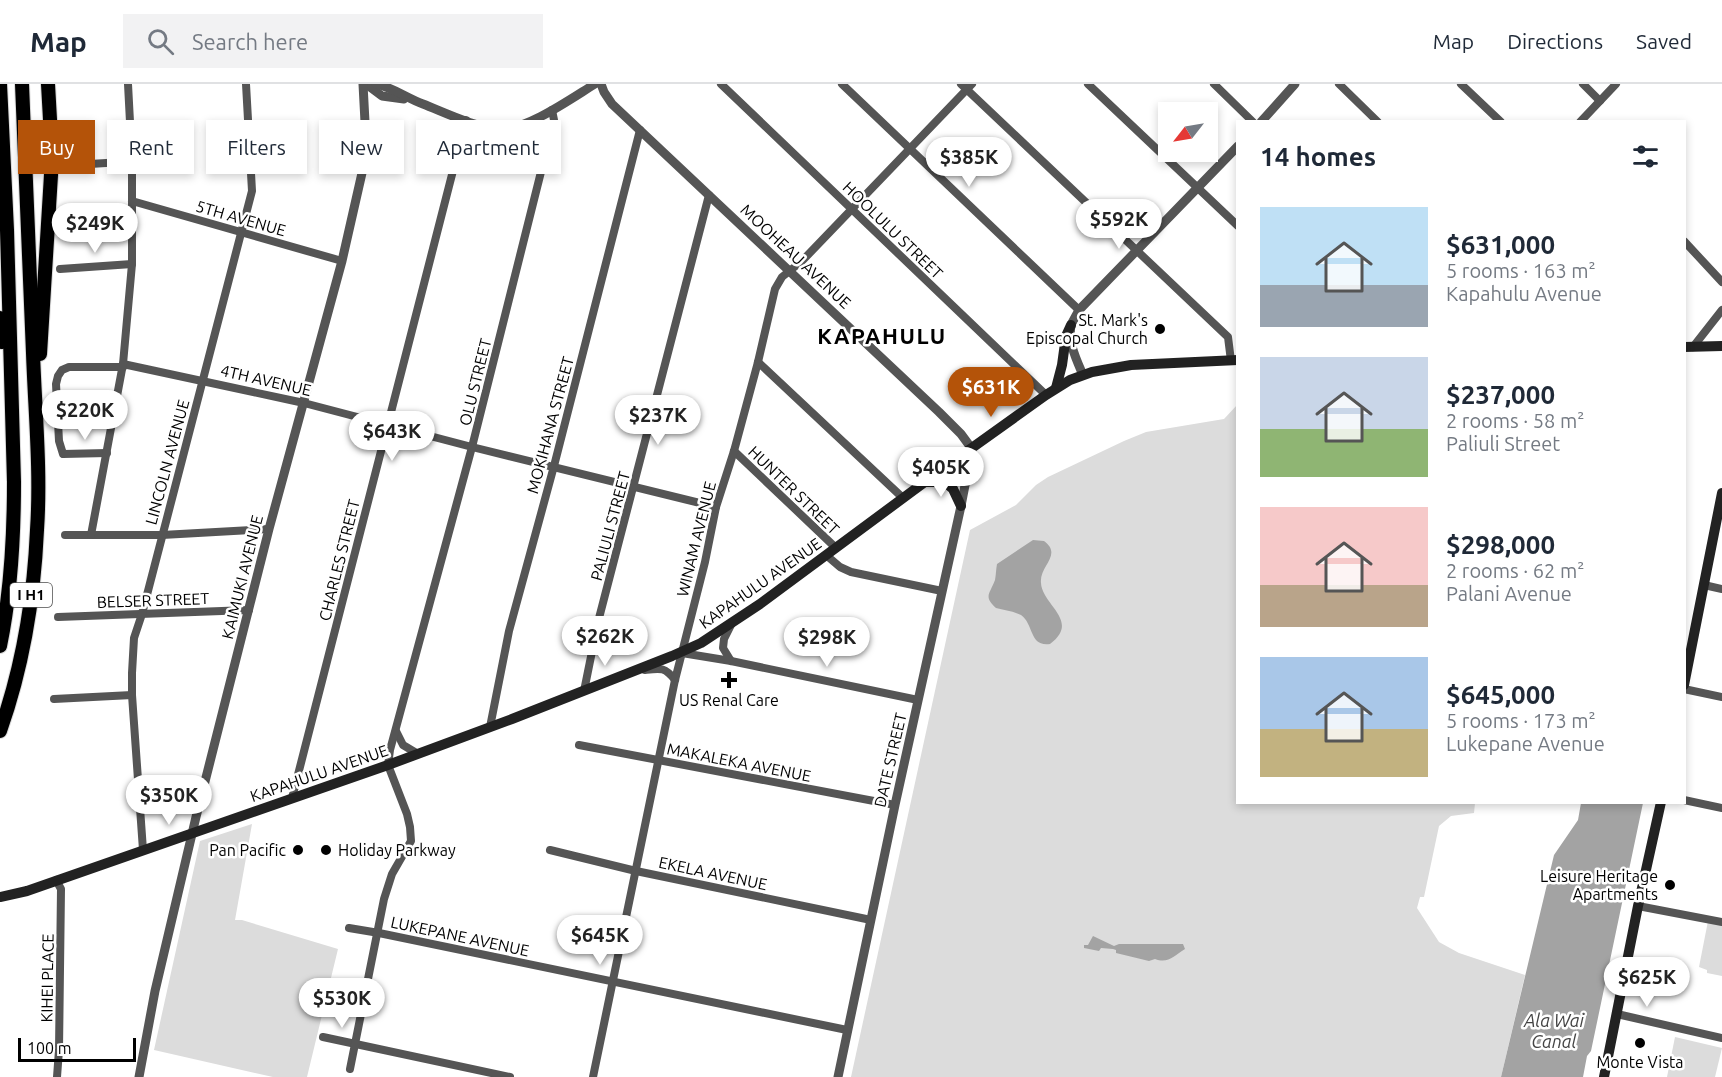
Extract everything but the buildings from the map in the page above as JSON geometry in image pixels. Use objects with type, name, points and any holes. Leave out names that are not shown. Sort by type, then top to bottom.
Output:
[{"type":"highway","name":"I H1","points":[[0,84],[14,454],[12,543],[8,596],[0,646]]},
{"type":"highway","name":"I H1","points":[[0,731],[16,680],[30,604],[38,529],[22,84]]},
{"type":"highway","points":[[35,419],[51,175],[48,84]]},
{"type":"highway","points":[[0,318],[14,454]]},
{"type":"main road","points":[[1056,388],[1066,336],[1071,325]]},
{"type":"main road","points":[[1689,347],[1722,346]]},
{"type":"main road","points":[[1705,348],[1722,353]]},
{"type":"main road","name":"KAPAHULU AVENUE","points":[[0,897],[27,891],[388,765],[681,652],[730,625],[1056,388],[1083,375],[1131,364],[1234,360]]},
{"type":"main road","points":[[924,482],[945,482],[952,489],[961,506]]},
{"type":"main road","points":[[1686,677],[1722,493]]},
{"type":"main road","points":[[1604,1077],[1638,906],[1662,804]]},
{"type":"main road","points":[[0,904],[27,891]]},
{"type":"street","points":[[128,84],[130,120]]},
{"type":"street","name":"LINCOLN AVENUE","points":[[143,850],[132,695],[134,638],[252,191],[246,84]]},
{"type":"street","points":[[364,84],[382,96],[412,100]]},
{"type":"street","name":"KAIMUKI AVENUE","points":[[139,1077],[155,992],[192,834],[269,530],[342,261],[362,173],[366,141],[364,84]]},
{"type":"street","points":[[376,84],[466,120]]},
{"type":"street","points":[[533,120],[596,84]]},
{"type":"street","name":"MOOHEAU AVENUE","points":[[601,84],[612,104],[939,412],[972,449]]},
{"type":"street","name":"HOOLULU STREET","points":[[721,84],[1046,395]]},
{"type":"street","points":[[842,84],[1079,310]]},
{"type":"street","points":[[1088,84],[1236,224]]},
{"type":"street","points":[[1214,84],[1251,120]]},
{"type":"street","points":[[1263,120],[1295,84]]},
{"type":"street","points":[[1339,84],[1376,120]]},
{"type":"street","points":[[1461,84],[1499,120]]},
{"type":"street","points":[[1583,84],[1600,101]]},
{"type":"street","points":[[1582,120],[1616,84]]},
{"type":"street","points":[[967,86],[1228,337],[1234,360]]},
{"type":"street","name":"WINAM AVENUE","points":[[593,1077],[681,652],[705,562],[716,507],[734,451],[775,289],[782,277],[802,261],[967,86]]},
{"type":"street","points":[[364,109],[368,102],[382,96]]},
{"type":"street","name":"OLU STREET","points":[[388,765],[472,447],[554,120],[552,110]]},
{"type":"street","name":"MOKIHANA STREET","points":[[490,727],[509,631],[640,130]]},
{"type":"street","points":[[1083,375],[1071,342],[1071,325],[1079,310],[1236,148]]},
{"type":"street","points":[[91,535],[123,366],[132,264],[132,174]]},
{"type":"street","name":"CHARLES STREET","points":[[292,798],[452,174]]},
{"type":"street","name":"PALIULI STREET","points":[[584,691],[598,622],[709,195]]},
{"type":"street","name":"5TH AVENUE","points":[[132,201],[342,261]]},
{"type":"street","points":[[1686,243],[1722,282]]},
{"type":"street","points":[[60,268],[132,264]]},
{"type":"street","points":[[1689,347],[1722,310]]},
{"type":"street","points":[[758,362],[903,498]]},
{"type":"street","name":"4TH AVENUE","points":[[107,453],[63,454],[60,446],[56,384],[60,373],[65,368],[123,366],[203,380],[304,403],[716,507]]},
{"type":"street","name":"DATE STREET","points":[[838,1077],[972,449]]},
{"type":"street","name":"HUNTER STREET","points":[[734,451],[836,548]]},
{"type":"street","points":[[65,535],[162,535],[269,530]]},
{"type":"street","points":[[826,555],[840,567],[851,572],[942,591]]},
{"type":"street","points":[[1704,585],[1722,589]]},
{"type":"street","name":"BELSER STREET","points":[[58,617],[249,610]]},
{"type":"street","points":[[730,625],[723,648],[731,661]]},
{"type":"street","points":[[681,652],[918,700]]},
{"type":"street","points":[[635,670],[661,668],[668,671],[675,680]]},
{"type":"street","points":[[1686,688],[1722,697]]},
{"type":"street","points":[[54,699],[132,695]]},
{"type":"street","points":[[396,731],[403,745],[418,754]]},
{"type":"street","name":"MAKALEKA AVENUE","points":[[579,745],[895,805]]},
{"type":"street","points":[[350,1069],[379,933],[384,898],[392,874],[411,841],[410,827],[388,765]]},
{"type":"street","points":[[1686,800],[1722,808]]},
{"type":"street","name":"EKELA AVENUE","points":[[550,850],[636,871],[871,920]]},
{"type":"street","name":"KIHEI PLACE","points":[[56,880],[61,890],[57,1077]]},
{"type":"street","points":[[1638,906],[1722,922]]},
{"type":"street","name":"LUKEPANE AVENUE","points":[[349,928],[847,1030]]},
{"type":"street","points":[[1617,1014],[1722,1038]]},
{"type":"street","points":[[323,1037],[510,1077]]},
{"type":"shaded area","points":[[1236,406],[1236,804],[1475,804],[1474,813],[1451,816],[1439,826],[1424,897],[1420,897],[1417,908],[1439,942],[1459,953],[1525,975],[1501,1077],[851,1077],[970,530],[1016,505],[1036,485],[1048,477],[1124,441],[1146,432],[1224,419]]},
{"type":"shaded area","points":[[252,824],[235,920],[242,920],[338,949],[307,1077],[273,1077],[154,1050],[200,841]]},
{"type":"shaded area","points":[[1708,921],[1722,924],[1722,976],[1707,973],[1707,970],[1699,967]]},
{"type":"shaded area","points":[[1675,1037],[1722,1048],[1715,1077],[1667,1077]]},
{"type":"water","points":[[1033,540],[1044,541],[1051,551],[1041,583],[1047,599],[1058,613],[1062,628],[1059,636],[1050,644],[1043,644],[1035,639],[1021,615],[996,608],[989,598],[997,564]]},
{"type":"water","name":"Ala Wai Canal","points":[[1581,804],[1643,804],[1591,1051],[1587,1056],[1583,1077],[1501,1077],[1554,855],[1578,820]]},
{"type":"water","points":[[1093,936],[1114,946],[1119,944],[1183,944],[1185,949],[1164,961],[1155,959],[1149,961],[1116,953],[1113,949],[1101,948],[1099,951],[1084,948]]},
{"type":"place","name":"St. Mark's Episcopal Church","points":[[1160,329]]},
{"type":"place","name":"US Renal Care","points":[[729,680]]},
{"type":"place","name":"Pan Pacific","points":[[298,850]]},
{"type":"place","name":"Holiday Parkway","points":[[326,850]]},
{"type":"place","name":"Leisure Heritage Apartments","points":[[1670,885]]},
{"type":"place","name":"Monte Vista","points":[[1640,1043]]},
{"type":"district","name":"KAPAHULU","points":[[882,336]]}]
